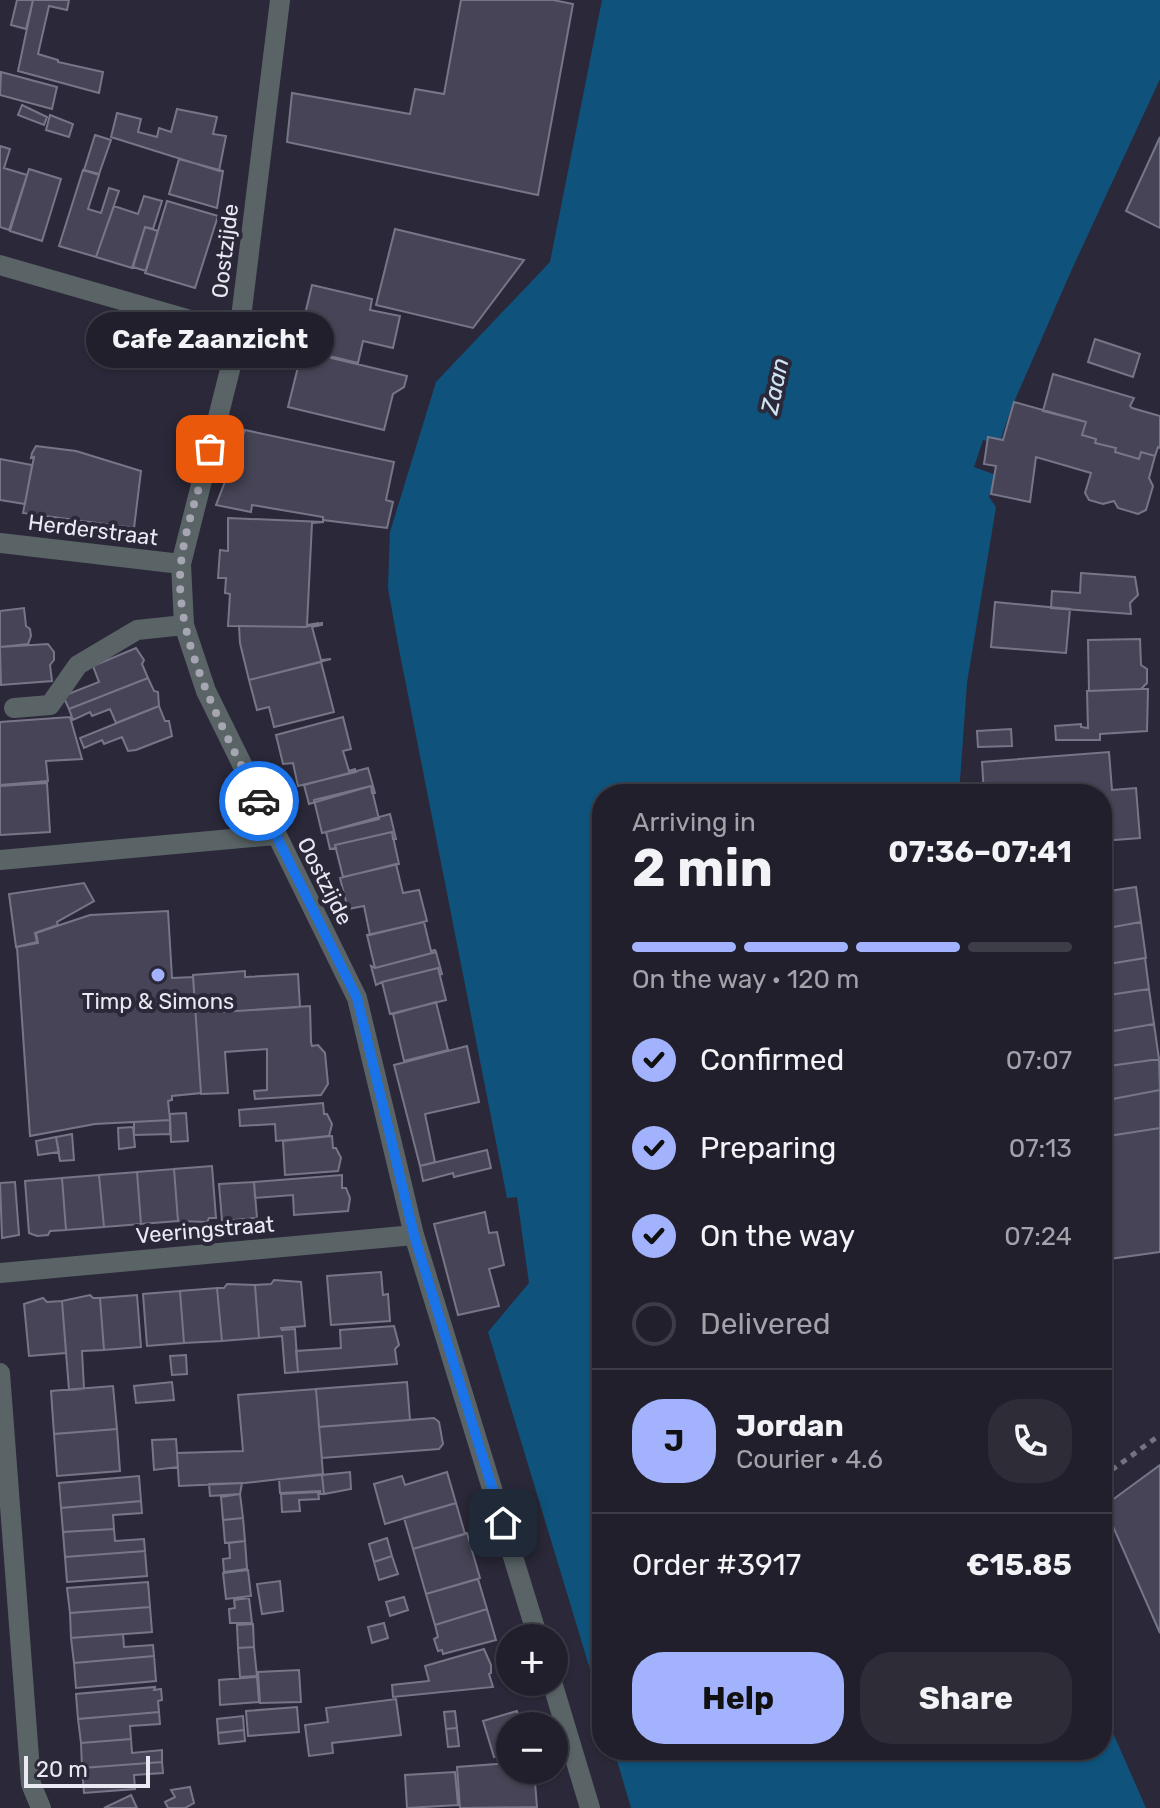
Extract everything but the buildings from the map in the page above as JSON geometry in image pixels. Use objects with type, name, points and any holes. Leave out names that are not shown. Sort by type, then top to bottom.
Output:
[{"type":"street","name":"Oostzijde","points":[[280,0],[239,334],[181,564],[184,625],[206,691],[357,998],[414,1235],[534,1624]]},
{"type":"street","points":[[0,265],[239,334]]},
{"type":"street","name":"Herderstraat","points":[[0,543],[181,564]]},
{"type":"street","points":[[14,708],[50,705],[78,665],[137,630],[184,625]]},
{"type":"street","points":[[0,860],[275,835]]},
{"type":"street","name":"Veeringstraat","points":[[0,1273],[414,1235]]},
{"type":"street","points":[[0,1373],[31,1784],[41,1808]]},
{"type":"street","points":[[556,1696],[590,1808]]},
{"type":"path","points":[[1112,1470],[1160,1435]]},
{"type":"water","name":"Zaan","points":[[602,0],[1160,0],[1160,79],[1072,269],[999,444],[983,440],[974,467],[996,475],[989,497],[996,507],[967,683],[960,784],[592,784],[592,1676],[488,1332],[529,1283],[517,1197],[507,1198],[388,588],[390,532],[436,382],[550,262]]},
{"type":"water","points":[[1112,1731],[1146,1808],[631,1808],[617,1760],[1112,1760]]},
{"type":"way so far","points":[[210,449],[181,564],[184,625],[206,691],[259,801]]},
{"type":"place","name":"Cafe Zaanzicht","points":[[210,449]]},
{"type":"place","name":"Timp & Simons","points":[[158,975]]},
{"type":"route","points":[[259,801],[357,998],[414,1235],[503,1523]]}]
